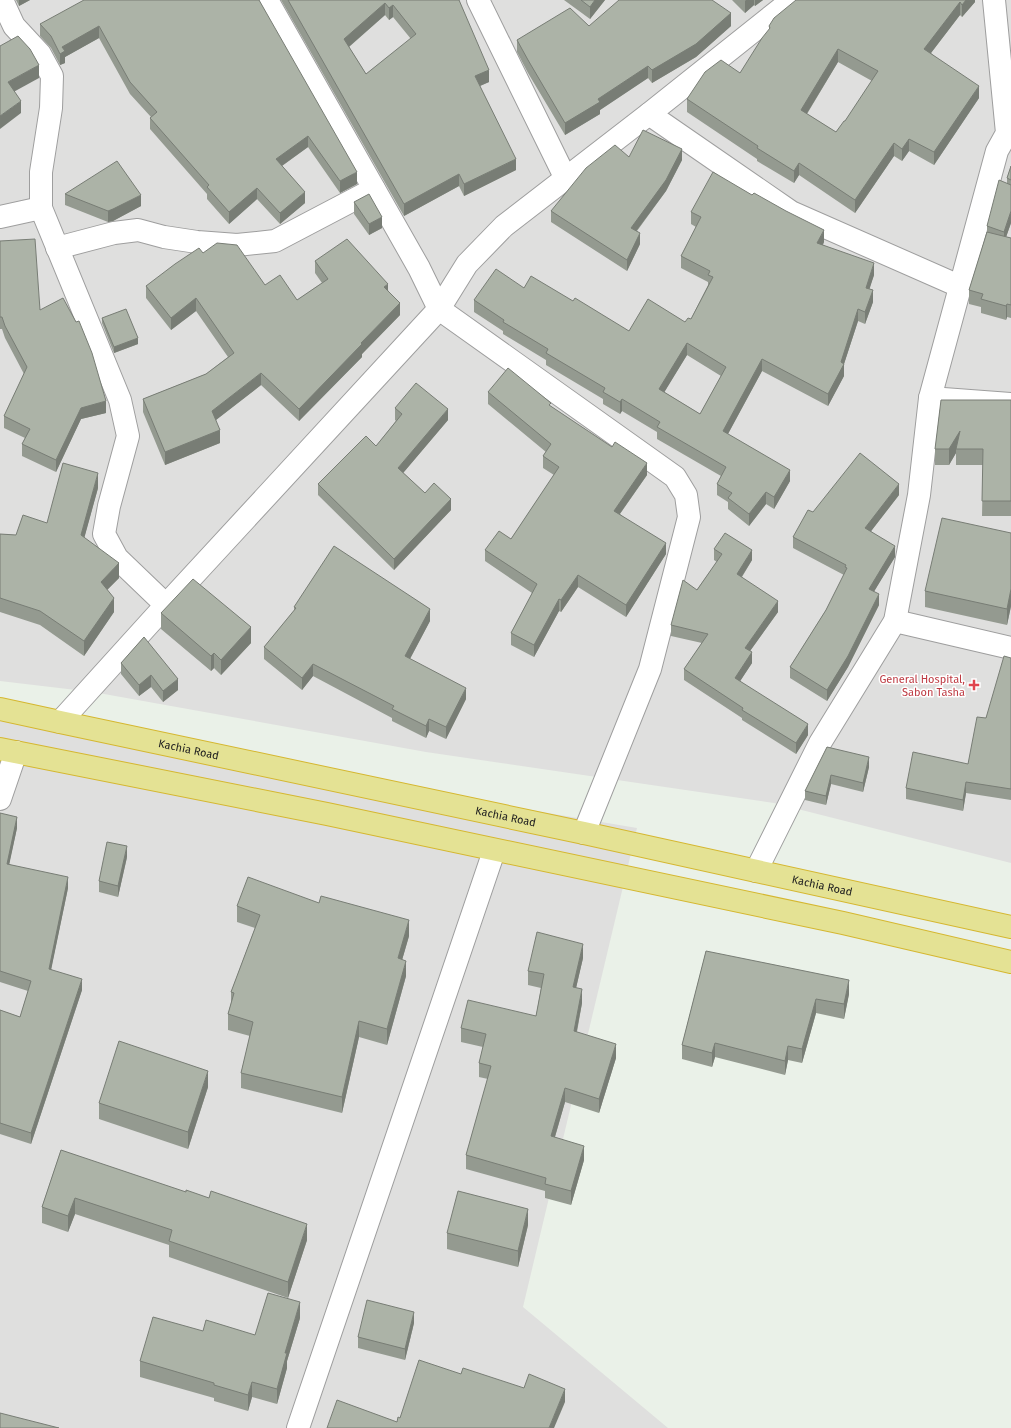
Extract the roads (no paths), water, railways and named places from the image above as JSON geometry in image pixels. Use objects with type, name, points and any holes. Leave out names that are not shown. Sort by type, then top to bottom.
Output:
[{"type":"highway","name":"Kachia Road","points":[[0,709],[584,833],[1011,927]]},
{"type":"highway","points":[[8,751],[319,813],[843,924],[1011,962]]},
{"type":"street","points":[[2,0],[14,26],[40,54],[52,76],[51,108],[41,172],[41,208],[120,400],[128,436],[109,506],[104,534],[117,558],[166,605]]},
{"type":"street","points":[[267,0],[419,268],[439,310],[675,477],[686,495],[689,517],[650,669],[584,833]]},
{"type":"street","points":[[478,0],[566,178]]},
{"type":"street","points":[[60,722],[439,310],[467,264],[504,226],[649,114],[792,0]]},
{"type":"street","points":[[756,871],[820,743],[895,621],[919,495],[930,398],[996,151],[1009,133],[994,0]]},
{"type":"street","points":[[649,114],[791,212],[959,286]]},
{"type":"street","points":[[57,248],[114,233],[138,230],[164,237],[237,245],[275,241],[374,189]]},
{"type":"street","points":[[0,217],[41,208]]},
{"type":"street","points":[[930,398],[1011,404]]},
{"type":"street","points":[[895,621],[1011,648]]},
{"type":"street","points":[[0,799],[8,751]]},
{"type":"street","points":[[298,1428],[494,851]]},
{"type":"place","name":"General Hospital, Sabon Tasha","points":[[974,685]]}]
